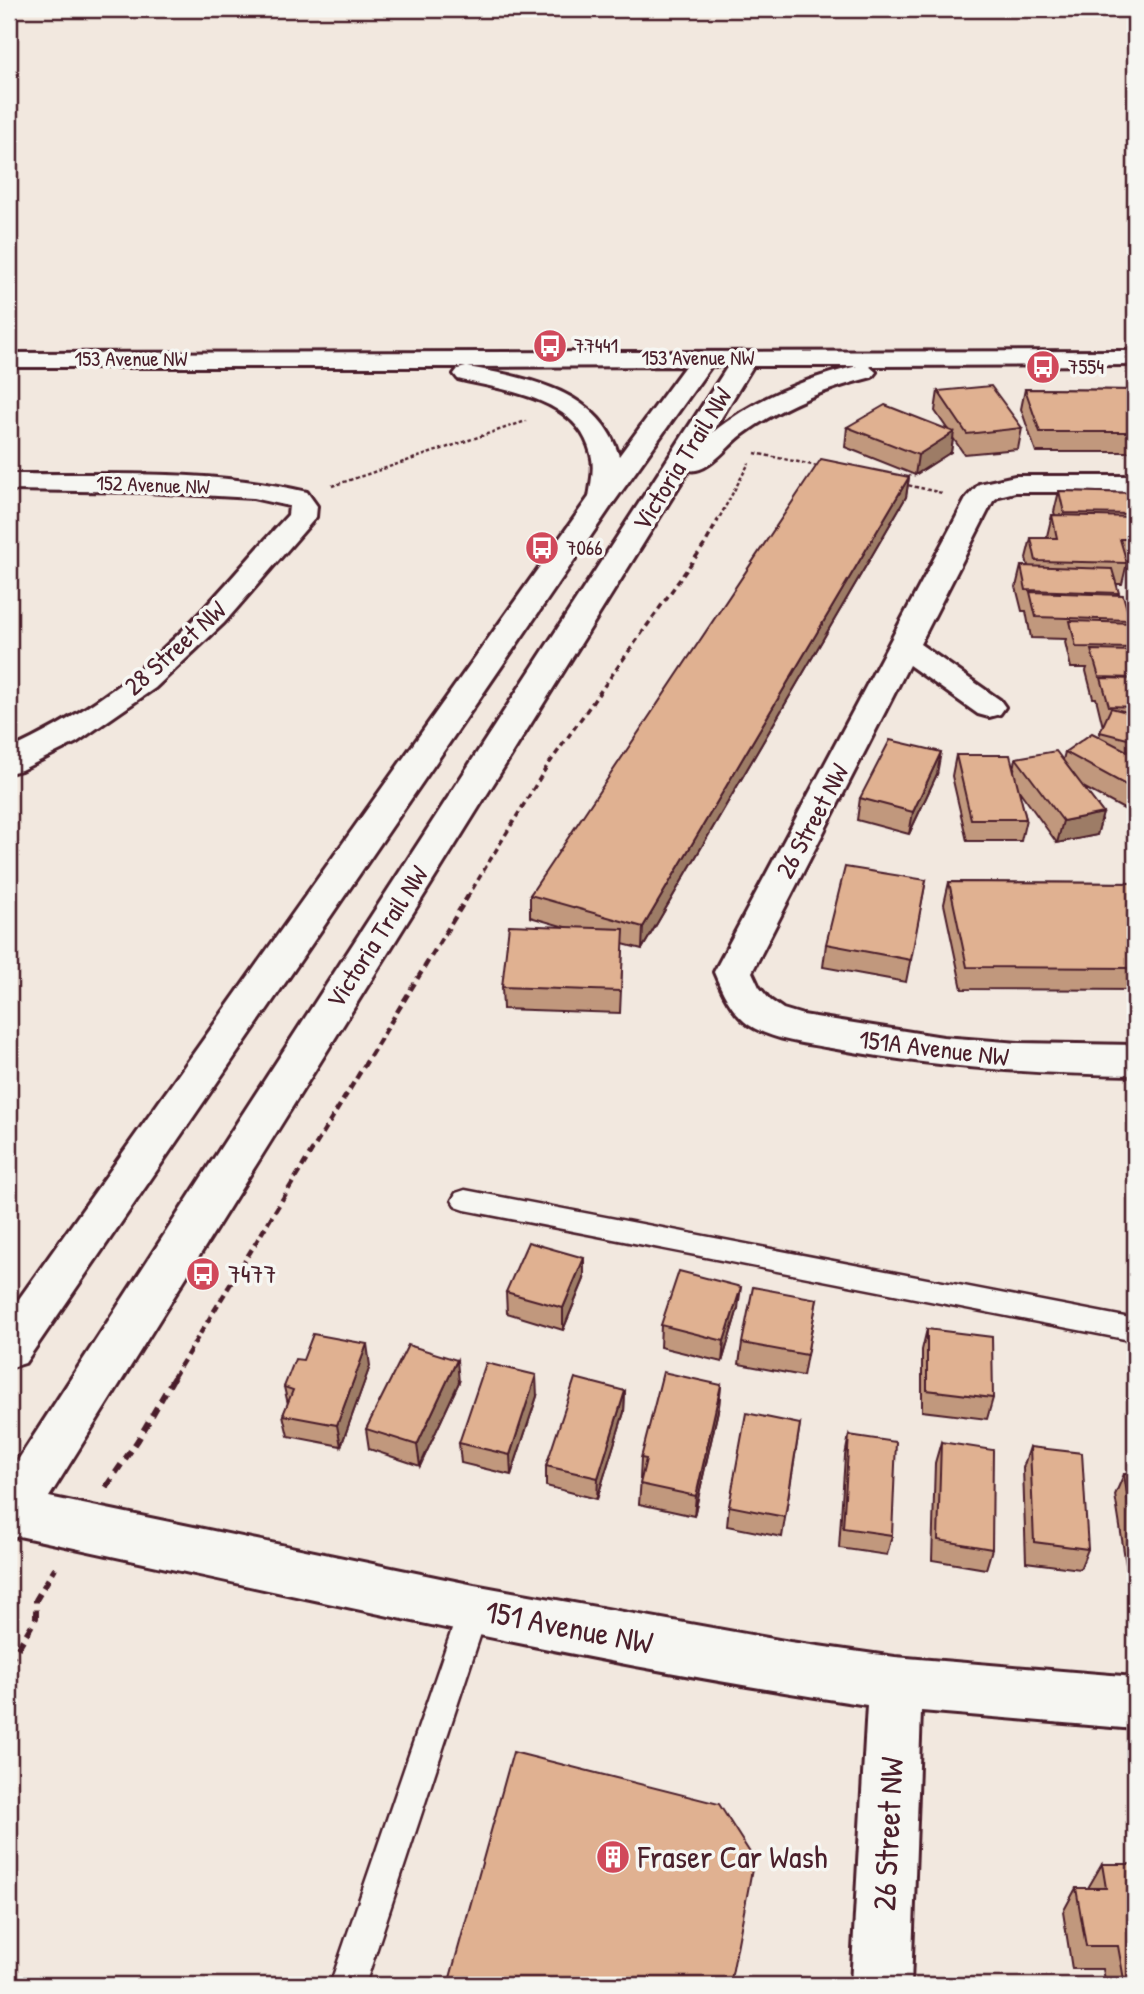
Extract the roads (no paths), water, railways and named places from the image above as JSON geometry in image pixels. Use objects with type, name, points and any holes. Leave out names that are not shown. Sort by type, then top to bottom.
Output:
[{"type":"main road","points":[[372,358],[519,385],[569,407],[586,420],[600,440],[606,465],[603,497]]},
{"type":"main road","name":"Victoria Trail NW","points":[[9,1349],[603,497],[704,358]]},
{"type":"main road","name":"Victoria Trail NW","points":[[10,1513],[746,358]]},
{"type":"main road","points":[[651,507],[711,445],[730,430],[799,389],[879,369],[973,358]]},
{"type":"main road","name":"153 Avenue NW","points":[[9,360],[1135,358]]},
{"type":"main road","name":"152 Avenue NW","points":[[9,482],[173,485],[276,492],[297,498]]},
{"type":"main road","name":"26 Street NW","points":[[743,997],[733,972],[903,646],[988,494],[1015,484],[1135,484]]},
{"type":"main road","name":"28 Street NW","points":[[9,763],[103,711],[180,651],[302,517],[303,506],[297,498]]},
{"type":"main road","points":[[903,646],[989,707]]},
{"type":"main road","name":"151A Avenue NW","points":[[743,997],[764,1016],[793,1026],[892,1046],[975,1056],[1135,1060]]},
{"type":"main road","name":"151 Avenue NW","points":[[10,1513],[474,1609],[790,1668],[895,1684],[1135,1703]]},
{"type":"main road","name":"26 Street NW","points":[[881,1985],[895,1684]]},
{"type":"lane","points":[[465,1200],[1135,1330]]},
{"type":"lane","points":[[347,1985],[474,1609]]},
{"type":"place","name":"77441","points":[[550,346]]},
{"type":"place","name":"7554","points":[[1043,367]]},
{"type":"place","name":"7066","points":[[542,548]]},
{"type":"place","name":"7477","points":[[203,1274]]},
{"type":"place","name":"Fraser Car Wash","points":[[613,1857]]}]
